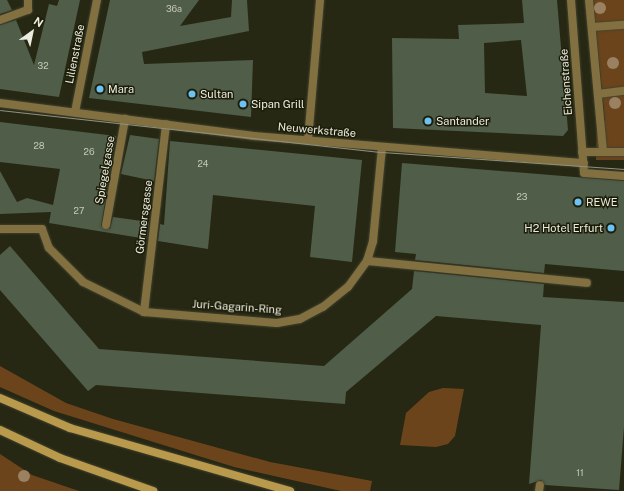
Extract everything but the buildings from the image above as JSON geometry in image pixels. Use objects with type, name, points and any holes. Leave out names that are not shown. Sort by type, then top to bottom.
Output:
[{"type":"street","points":[[0,20],[28,10],[28,0]]},
{"type":"street","name":"Lilienstraße","points":[[75,112],[97,0]]},
{"type":"street","points":[[308,140],[320,0]]},
{"type":"street","name":"Eichenstraße","points":[[571,0],[584,163]]},
{"type":"street","points":[[589,0],[603,152]]},
{"type":"street","points":[[592,27],[624,25]]},
{"type":"street","points":[[598,94],[624,91]]},
{"type":"street","name":"Neuwerkstraße","points":[[0,103],[308,140],[584,163]]},
{"type":"street","name":"Spiegelgasse","points":[[106,225],[125,119]]},
{"type":"street","name":"Görmersgasse","points":[[144,312],[166,124]]},
{"type":"street","name":"Juri-Gagarin-Ring","points":[[0,229],[42,229],[49,248],[83,282],[144,312],[277,323],[300,319],[323,308],[348,287],[367,261],[373,241],[382,147]]},
{"type":"street","points":[[582,152],[624,152]]},
{"type":"street","points":[[584,163],[584,173],[624,176]]},
{"type":"street","points":[[367,261],[587,283]]},
{"type":"street","points":[[0,398],[70,428],[290,491]]},
{"type":"street","points":[[0,430],[60,458],[153,491]]},
{"type":"shaded area","points":[[593,0],[624,0],[624,160],[596,160],[597,121],[605,121]]},
{"type":"shaded area","points":[[0,366],[66,403],[113,419],[270,462],[372,481],[370,491],[341,491],[234,467],[54,411],[0,387]]},
{"type":"shaded area","points":[[443,388],[464,389],[455,436],[448,444],[436,447],[400,445],[406,413],[429,392]]},
{"type":"shaded area","points":[[0,454],[32,475],[79,491],[0,491]]},
{"type":"tram line","points":[[0,110],[382,152],[624,169]]},
{"type":"place","name":"Mara","points":[[100,89]]},
{"type":"place","name":"Sultan","points":[[192,94]]},
{"type":"place","name":"Sipan Grill","points":[[243,104]]},
{"type":"place","name":"Santander","points":[[428,121]]},
{"type":"place","name":"REWE","points":[[578,202]]},
{"type":"place","name":"H2 Hotel Erfurt","points":[[611,228]]}]
